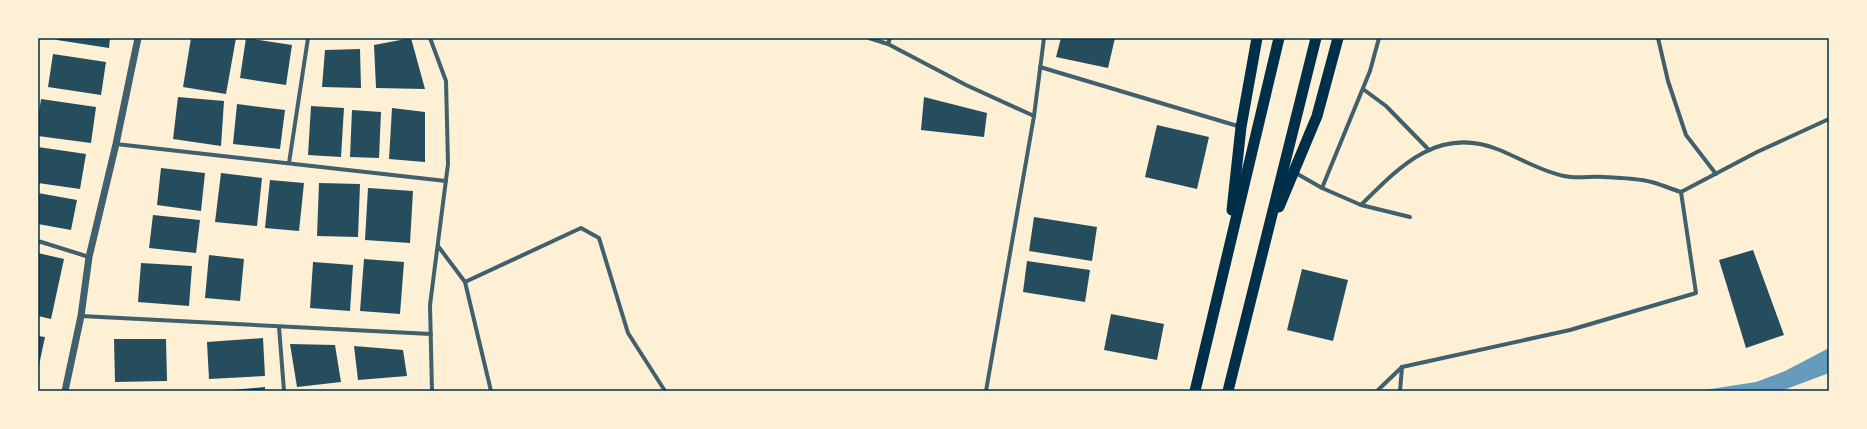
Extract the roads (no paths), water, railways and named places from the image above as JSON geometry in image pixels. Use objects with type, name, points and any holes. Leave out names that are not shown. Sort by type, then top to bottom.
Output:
[{"type":"highway","points":[[1227,258],[1241,127],[1257,38]]},
{"type":"highway","points":[[1195,391],[1279,38]]},
{"type":"highway","points":[[1228,391],[1263,244],[1316,38]]},
{"type":"highway","points":[[1263,244],[1317,116],[1338,38]]},
{"type":"street","points":[[65,391],[81,316],[89,257],[116,144],[138,38]]},
{"type":"street","points":[[289,164],[308,38]]},
{"type":"street","points":[[430,38],[446,81],[448,164],[430,304],[432,391]]},
{"type":"street","points":[[869,38],[888,44],[966,85],[1034,116]]},
{"type":"street","points":[[888,44],[890,38]]},
{"type":"street","points":[[986,391],[1034,116],[1044,38]]},
{"type":"street","points":[[1322,188],[1370,71],[1380,38]]},
{"type":"street","points":[[1658,38],[1668,81],[1686,135],[1716,174]]},
{"type":"street","points":[[1040,67],[1241,127]]},
{"type":"street","points":[[1363,89],[1386,106],[1429,150]]},
{"type":"street","points":[[1361,205],[1394,172],[1411,160],[1429,150],[1453,143],[1467,141],[1478,143],[1518,158],[1547,173],[1568,177],[1604,177],[1654,182],[1681,192],[1757,152],[1829,119]]},
{"type":"street","points":[[116,144],[446,181]]},
{"type":"street","points":[[1294,172],[1322,188],[1361,205],[1410,216]]},
{"type":"street","points":[[1377,391],[1402,367],[1570,330],[1696,292],[1681,192]]},
{"type":"street","points":[[465,282],[569,232],[581,228],[599,238],[628,333],[665,391]]},
{"type":"street","points":[[38,242],[89,257]]},
{"type":"street","points":[[438,246],[465,282],[491,391]]},
{"type":"street","points":[[81,316],[431,334]]},
{"type":"street","points":[[279,327],[284,391]]},
{"type":"street","points":[[1400,391],[1402,367]]},
{"type":"water","points":[[1829,348],[1829,373],[1781,391],[1698,391],[1756,382],[1785,371]]}]
